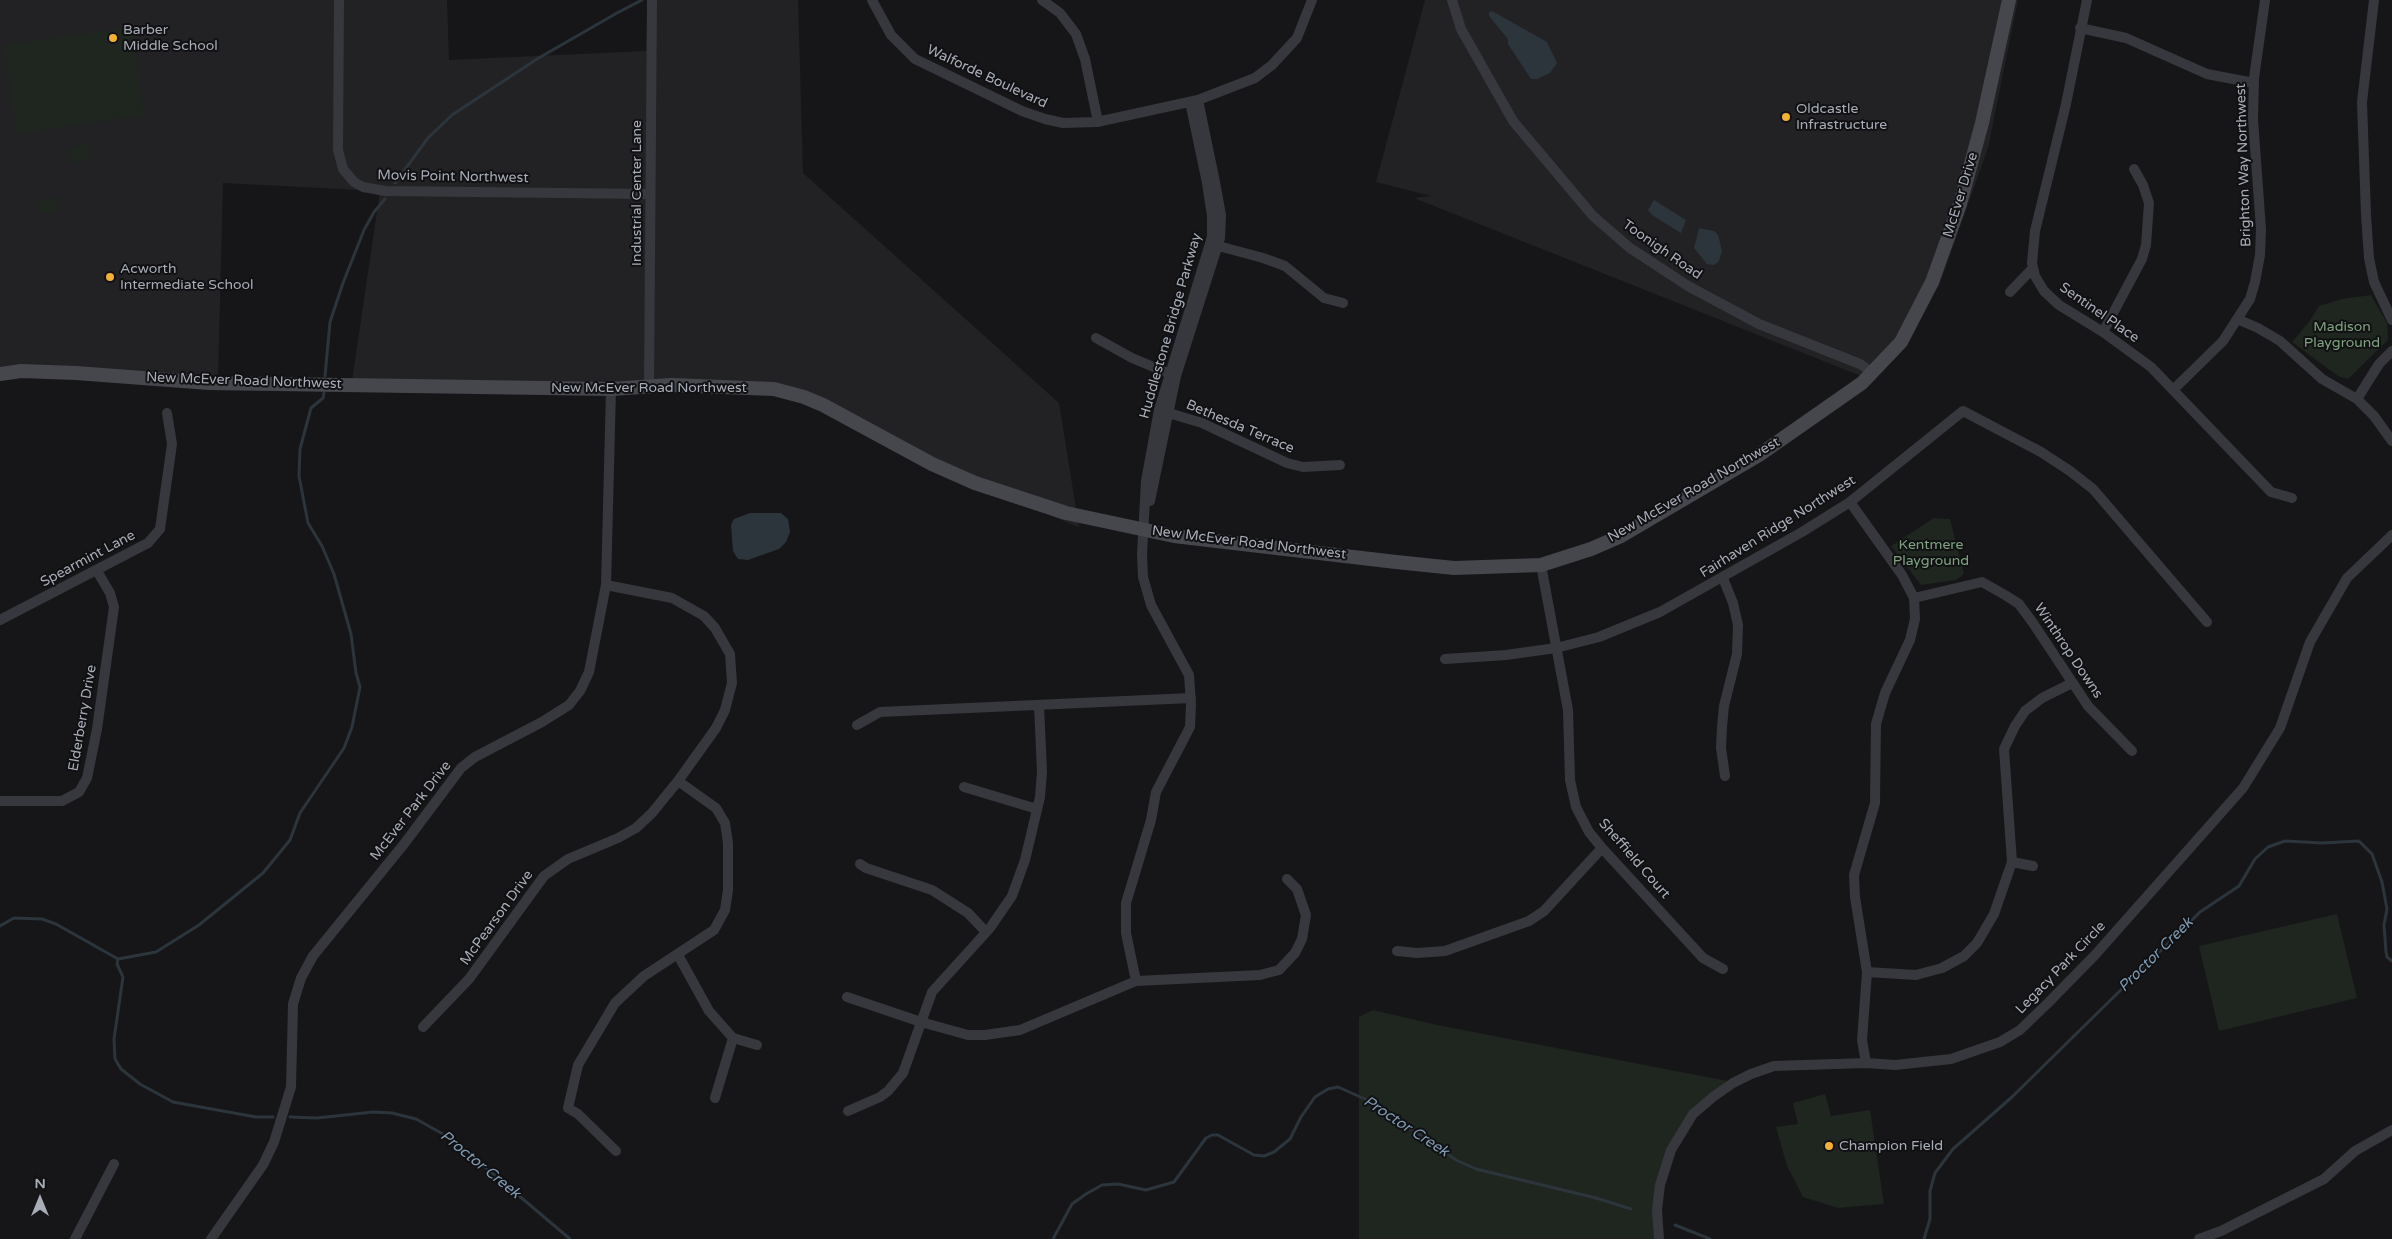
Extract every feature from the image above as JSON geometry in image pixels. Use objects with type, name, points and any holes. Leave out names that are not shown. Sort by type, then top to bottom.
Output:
[{"type":"street","name":"Movis Point Northwest","points":[[339,0],[338,150],[343,169],[354,182],[363,187],[385,191],[650,194]]},
{"type":"street","name":"Industrial Center Lane","points":[[649,387],[652,0]]},
{"type":"street","name":"Walforde Boulevard","points":[[872,0],[891,34],[915,59],[1045,119],[1063,122],[1098,122],[1194,101],[1255,78],[1272,65],[1297,38],[1312,0]]},
{"type":"street","points":[[1042,0],[1060,13],[1076,34],[1085,59],[1098,122]]},
{"type":"street","name":"Toonigh Road","points":[[1452,0],[1460,29],[1513,121],[1593,216],[1630,248],[1688,286],[1759,324],[1860,364],[1873,372]]},
{"type":"street","name":"McEver Drive","points":[[1873,372],[1901,342],[1924,300],[1938,265],[1960,204],[1982,123],[2009,0]]},
{"type":"street","name":"Sentinel Place","points":[[2087,0],[2066,104],[2035,231],[2033,268],[2035,276],[2044,291],[2059,304],[2103,332],[2151,368],[2174,389],[2271,492],[2292,498]]},
{"type":"street","name":"Brighton Way Northwest","points":[[2174,389],[2223,341],[2250,299],[2260,255],[2260,206],[2253,119],[2254,83],[2265,0]]},
{"type":"street","points":[[2374,0],[2362,102],[2366,215],[2374,282],[2392,320]]},
{"type":"street","points":[[2080,28],[2126,38],[2207,74],[2254,83]]},
{"type":"street","name":"Huddlestone Bridge Parkway","points":[[1136,981],[1126,933],[1126,903],[1151,820],[1156,792],[1190,726],[1190,675],[1151,605],[1144,577],[1142,554],[1143,529],[1164,411],[1173,375],[1214,245],[1221,215],[1194,101]]},
{"type":"street","points":[[2103,332],[2142,259],[2146,244],[2149,203],[2143,184],[2134,169]]},
{"type":"street","points":[[1214,245],[1264,258],[1285,266],[1324,298],[1342,303]]},
{"type":"street","points":[[2010,292],[2033,268]]},
{"type":"street","points":[[2237,319],[2258,328],[2280,341],[2322,379],[2357,400],[2374,416],[2392,441]]},
{"type":"street","points":[[1096,338],[1132,358],[1173,375]]},
{"type":"street","points":[[2357,400],[2379,364],[2392,351]]},
{"type":"street","name":"New McEver Road Northwest","points":[[0,374],[21,371],[76,373],[209,382],[611,389],[732,386],[774,389],[804,397],[932,464],[975,482],[1066,513],[1174,536],[1454,568],[1541,565],[1592,549],[1621,536],[1759,455],[1862,383],[1873,372]]},
{"type":"street","name":"McEver Park Drive","points":[[211,1239],[263,1165],[274,1142],[291,1087],[293,1004],[301,978],[313,956],[385,868],[461,768],[474,757],[542,722],[569,705],[580,691],[589,672],[606,585],[611,389]]},
{"type":"street","name":"Bethesda Terrace","points":[[1164,411],[1202,423],[1287,463],[1303,467],[1340,465]]},
{"type":"street","name":"Fairhaven Ridge Northwest","points":[[1445,658],[1506,655],[1556,648],[1600,637],[1639,622],[1723,578],[1850,502],[1963,411],[2041,452],[2070,471],[2093,490],[2207,622]]},
{"type":"street","name":"Spearmint Lane","points":[[0,620],[148,543],[160,529],[172,444],[167,413]]},
{"type":"street","points":[[1850,502],[1902,575],[1914,598],[1916,619],[1910,640],[1885,692],[1876,724],[1875,803],[1854,875],[1855,898],[1867,972],[1862,1040],[1866,1064]]},
{"type":"street","name":"Legacy Park Circle","points":[[1659,1239],[1657,1210],[1666,1164],[1678,1138],[1693,1114],[1713,1097],[1751,1074],[1774,1066],[1925,1063],[1973,1053],[2000,1042],[2020,1030],[2095,955],[2243,788],[2280,728],[2310,642],[2347,578],[2392,535]]},
{"type":"street","name":"Sheffield Court","points":[[1541,565],[1568,710],[1570,780],[1576,807],[1589,832],[1602,848],[1703,958],[1723,969]]},
{"type":"street","name":"Elderberry Drive","points":[[0,801],[62,801],[79,792],[87,778],[97,729],[114,607],[110,593],[97,571]]},
{"type":"street","points":[[1723,578],[1733,603],[1738,625],[1737,654],[1724,706],[1722,728],[1721,748],[1725,776]]},
{"type":"street","name":"Winthrop Downs","points":[[1914,598],[1982,582],[2019,604],[2088,706],[2132,751]]},
{"type":"street","name":"McPearson Drive","points":[[423,1027],[469,979],[544,876],[568,859],[618,838],[636,828],[678,780],[716,728],[725,710],[732,683],[730,654],[715,628],[704,616],[689,606],[659,594],[606,585]]},
{"type":"street","points":[[1867,972],[1916,975],[1942,968],[1964,956],[1977,942],[1994,914],[2012,862],[2004,750],[2014,726],[2026,711],[2042,698],[2072,683]]},
{"type":"street","points":[[857,725],[880,712],[1191,698]]},
{"type":"street","points":[[848,1111],[880,1097],[888,1091],[903,1073],[932,992],[986,932],[1012,896],[1025,860],[1037,809],[1042,772],[1038,705]]},
{"type":"street","points":[[616,1151],[578,1114],[568,1108],[578,1065],[615,1003],[644,976],[714,930],[725,910],[728,890],[728,843],[725,823],[716,808],[678,780]]},
{"type":"street","points":[[964,787],[1037,809]]},
{"type":"street","points":[[1397,951],[1416,953],[1445,951],[1529,921],[1544,911],[1602,848]]},
{"type":"street","points":[[2012,862],[2032,866]]},
{"type":"street","points":[[860,864],[866,868],[932,890],[968,913],[986,932]]},
{"type":"street","points":[[847,998],[968,1035],[985,1035],[1020,1030],[1136,981],[1260,976],[1279,970],[1295,954],[1302,939],[1306,915],[1297,889],[1287,879]]},
{"type":"street","points":[[678,955],[709,1011],[733,1038],[757,1045]]},
{"type":"street","points":[[715,1098],[733,1038]]},
{"type":"street","points":[[2199,1239],[2221,1231],[2324,1179],[2355,1151],[2392,1130]]},
{"type":"street","points":[[75,1239],[114,1164]]},
{"type":"shaded area","points":[[0,0],[447,0],[449,60],[646,51],[648,0],[798,0],[803,173],[1059,403],[1079,527],[972,484],[860,422],[747,385],[352,381],[380,191],[223,183],[218,378],[0,372]]},
{"type":"shaded area","points":[[1425,0],[2018,0],[1988,148],[1939,286],[1871,380],[1414,198],[1431,196],[1376,182]]},
{"type":"shaded area","points":[[1492,11],[1547,42],[1557,63],[1550,73],[1537,79],[1531,79],[1508,44],[1508,39],[1489,16],[1489,12]]},
{"type":"shaded area","points":[[1654,200],[1686,220],[1681,233],[1652,215],[1648,210]]},
{"type":"shaded area","points":[[1699,228],[1714,231],[1718,235],[1722,251],[1719,261],[1714,265],[1707,264],[1694,248]]},
{"type":"shaded area","points":[[750,513],[781,513],[788,519],[790,532],[786,542],[779,549],[748,560],[738,559],[733,551],[731,525],[734,519]]},
{"type":"green space","points":[[132,27],[144,115],[17,134],[4,45]]},
{"type":"green space","points":[[87,142],[90,148],[87,160],[73,164],[69,148]]},
{"type":"green space","points":[[58,197],[59,204],[56,211],[40,212],[37,201]]},
{"type":"green space","name":"Madison Playground","points":[[2371,295],[2387,323],[2388,340],[2348,379],[2338,376],[2292,342],[2309,322],[2319,306],[2342,299]]},
{"type":"green space","name":"Kentmere Playground","points":[[1934,518],[1950,519],[1964,574],[1956,580],[1921,585],[1891,546]]},
{"type":"green space","points":[[2337,914],[2357,998],[2219,1031],[2199,946]]},
{"type":"green space","points":[[1373,1010],[1437,1025],[1738,1083],[1696,1107],[1670,1148],[1656,1239],[1359,1239],[1359,1017]]},
{"type":"green space","name":"Champion Field","points":[[1825,1094],[1831,1116],[1870,1110],[1884,1204],[1838,1208],[1803,1197],[1787,1166],[1776,1127],[1798,1124],[1793,1103]]},
{"type":"waterway","points":[[395,183],[428,138],[452,115],[537,59],[642,0]]},
{"type":"waterway","points":[[325,376],[330,322],[343,283],[364,230],[374,212],[385,199]]},
{"type":"waterway","points":[[118,959],[156,952],[199,925],[263,873],[290,840],[300,813],[344,748],[352,727],[360,687],[356,673],[351,634],[334,574],[322,546],[308,523],[299,476],[300,449],[311,408],[323,398],[324,393]]},
{"type":"waterway","name":"Proctor Creek","points":[[1924,1239],[1930,1219],[1930,1191],[1935,1173],[1953,1149],[2012,1097],[2200,912],[2239,886],[2255,859],[2268,847],[2285,841],[2322,843],[2359,841],[2372,854],[2382,882],[2387,909],[2384,925],[2386,952],[2387,957],[2392,961]]},
{"type":"waterway","name":"Proctor Creek","points":[[0,926],[14,918],[42,919],[56,924],[118,959]]},
{"type":"waterway","name":"Proctor Creek","points":[[118,959],[117,964],[123,977],[114,1039],[115,1059],[121,1069],[140,1084],[173,1102],[256,1117],[273,1117]]},
{"type":"waterway","name":"Proctor Creek","points":[[1053,1239],[1072,1204],[1086,1194],[1102,1185],[1118,1184],[1146,1190],[1174,1182],[1206,1138],[1212,1135],[1218,1135],[1254,1155],[1264,1156],[1274,1152],[1290,1139],[1301,1117],[1315,1097],[1328,1089],[1338,1087],[1374,1103],[1456,1160],[1476,1169],[1596,1198],[1631,1209]]},
{"type":"waterway","name":"Proctor Creek","points":[[290,1117],[317,1118],[373,1112],[392,1113],[416,1119],[452,1139],[570,1239]]},
{"type":"waterway","name":"Proctor Creek","points":[[1675,1225],[1710,1239]]},
{"type":"place","name":"Barber Middle School","points":[[113,38]]},
{"type":"place","name":"Oldcastle Infrastructure","points":[[1786,117]]},
{"type":"place","name":"Acworth Intermediate School","points":[[110,277]]},
{"type":"place","name":"Champion Field","points":[[1829,1146]]}]
